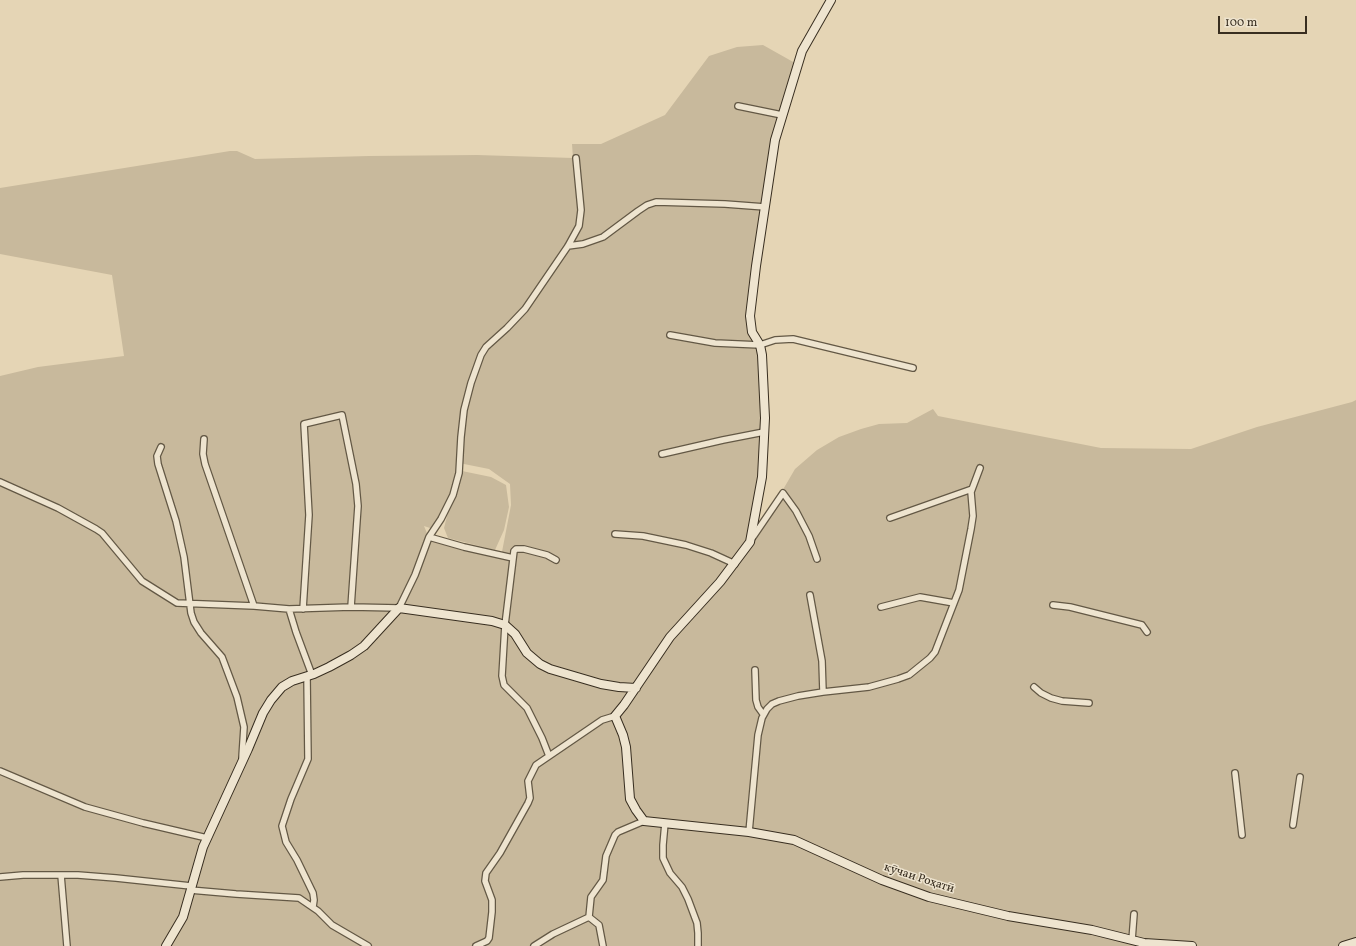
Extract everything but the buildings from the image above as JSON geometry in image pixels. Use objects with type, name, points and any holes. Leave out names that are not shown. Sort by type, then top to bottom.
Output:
[{"type":"street","points":[[750,542],[762,477],[764,432],[762,355],[760,345],[752,332],[750,316],[775,140],[802,51],[831,0]]},
{"type":"street","points":[[738,106],[782,115]]},
{"type":"street","points":[[166,946],[183,917],[200,856],[207,838],[242,763],[263,713],[271,700],[282,687],[292,681],[309,675],[351,655],[364,646],[399,608],[415,575],[429,537],[449,505],[457,481],[464,410],[471,383],[481,355],[486,347],[525,309],[568,246],[577,230],[581,215],[576,158]]},
{"type":"street","points":[[568,246],[599,239],[638,211],[656,202],[765,207]]},
{"type":"street","points":[[670,335],[715,343],[760,345],[775,340],[793,339],[913,368]]},
{"type":"street","points":[[304,609],[309,515],[304,424],[342,415],[356,484],[358,506],[351,607]]},
{"type":"street","points":[[662,454],[764,432]]},
{"type":"street","points":[[204,439],[203,454],[205,464],[254,606]]},
{"type":"street","points":[[161,447],[157,456],[158,464],[176,521],[194,622],[201,633],[222,657],[237,698],[244,727],[242,763]]},
{"type":"street","points":[[749,832],[758,734],[763,714],[772,704],[779,701],[823,692],[869,687],[898,679],[909,675],[935,652],[959,590],[973,516],[971,495],[972,489],[980,468]]},
{"type":"street","points":[[0,482],[58,508],[96,528],[102,533],[142,581],[177,603],[289,609],[351,607],[399,608],[492,621],[505,625],[514,634],[527,653],[540,664],[550,669],[619,688],[636,688]]},
{"type":"street","points":[[890,518],[972,489]]},
{"type":"street","points":[[476,946],[488,941],[489,938],[492,900],[485,881],[486,873],[500,853],[530,798],[528,781],[539,762],[602,720],[615,716],[636,688],[670,637],[735,564],[758,527],[783,494],[796,511],[817,559]]},
{"type":"street","points":[[615,534],[643,536],[686,545],[712,553],[735,564]]},
{"type":"street","points":[[429,537],[464,547],[513,558]]},
{"type":"street","points":[[549,756],[527,708],[504,685],[505,625],[515,550],[524,549],[547,555],[556,560]]},
{"type":"street","points":[[810,595],[822,661],[823,692]]},
{"type":"street","points":[[881,607],[920,598],[954,603]]},
{"type":"street","points":[[1053,605],[1070,607],[1142,625],[1147,632]]},
{"type":"street","points":[[289,609],[309,675],[308,759],[291,799],[282,826],[286,842],[297,860],[313,894],[313,907]]},
{"type":"street","points":[[755,670],[756,700],[758,707],[763,714]]},
{"type":"street","points":[[1034,687],[1041,693],[1051,698],[1062,701],[1089,703]]},
{"type":"street","points":[[589,917],[591,897],[603,880],[606,856],[615,835],[618,832],[644,820],[630,799],[626,747],[615,716]]},
{"type":"street","points":[[0,771],[85,807],[207,838]]},
{"type":"street","points":[[1235,773],[1242,835]]},
{"type":"street","points":[[1293,825],[1300,777]]},
{"type":"street","name":"кӯчаи Роҳатӣ","points":[[644,820],[749,832],[794,840],[882,880],[929,897],[1008,916],[1092,930],[1128,941],[1192,946]]},
{"type":"street","points":[[665,823],[663,845],[664,858],[670,873],[682,887],[697,922],[698,946]]},
{"type":"street","points":[[0,877],[60,875],[116,878],[236,894],[302,899],[332,925],[368,946]]},
{"type":"street","points":[[60,875],[67,946]]},
{"type":"street","points":[[1128,941],[1134,914]]},
{"type":"street","points":[[534,946],[553,934],[589,917]]},
{"type":"street","points":[[589,917],[599,925],[603,946]]},
{"type":"street","points":[[1343,946],[1356,942]]},
{"type":"shaded area","points":[[763,45],[795,63],[773,139],[760,206],[759,234],[748,307],[747,329],[762,359],[765,414],[752,540],[770,513],[780,503],[781,493],[795,469],[817,450],[839,437],[861,429],[879,424],[907,423],[933,409],[938,416],[1101,448],[1191,449],[1257,427],[1356,400],[1356,946],[0,946],[0,376],[38,367],[124,356],[112,275],[0,254],[0,188],[230,151],[237,151],[255,159],[477,155],[573,158],[572,144],[601,144],[665,115],[709,56],[737,47]],"holes":[[[459,463],[489,469],[510,484],[511,505],[501,557],[429,538],[424,526],[433,529],[443,517]],[[210,831],[197,859],[201,841],[189,837],[190,834],[199,836]]]},
{"type":"shaded area","points":[[462,471],[491,477],[506,485],[509,507],[504,530],[495,550],[448,538],[444,528],[452,497]]}]
